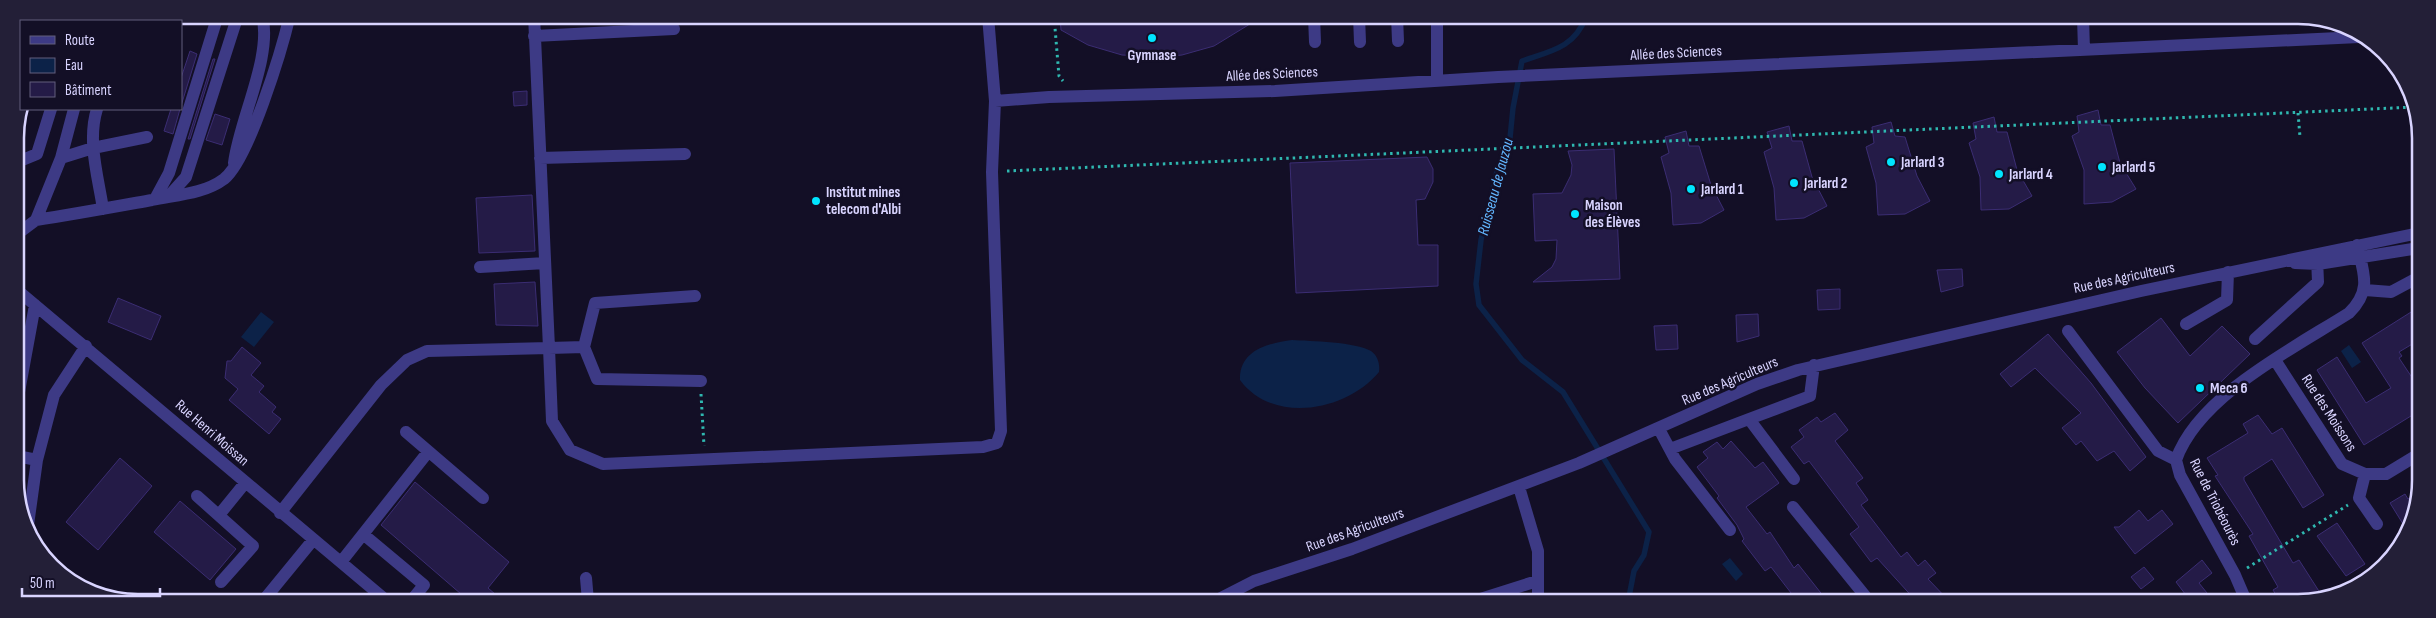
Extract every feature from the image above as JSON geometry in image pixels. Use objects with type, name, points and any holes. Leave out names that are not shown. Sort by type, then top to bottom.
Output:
[{"type":"street","points":[[162,198],[215,24]]},
{"type":"street","points":[[162,198],[186,177],[235,24]]},
{"type":"street","points":[[233,171],[237,141],[260,64],[264,34],[263,24]]},
{"type":"street","points":[[24,229],[36,220],[208,188],[233,171],[249,141],[287,24]]},
{"type":"street","points":[[534,24],[552,421],[570,450],[603,464],[983,447],[997,443],[1001,431],[992,172],[995,101],[989,24]]},
{"type":"street","points":[[1314,24],[1315,42]]},
{"type":"street","points":[[1359,24],[1360,42]]},
{"type":"street","points":[[1397,24],[1398,41]]},
{"type":"street","points":[[1437,24],[1437,81]]},
{"type":"street","points":[[2083,24],[2084,50]]},
{"type":"street","points":[[534,36],[674,29]]},
{"type":"street","name":"Allée des Sciences","points":[[995,101],[1275,91],[1498,77],[1538,77],[2352,37]]},
{"type":"street","points":[[24,160],[37,154],[51,110]]},
{"type":"street","points":[[36,220],[61,158],[74,110]]},
{"type":"street","points":[[97,110],[93,122],[93,148],[103,209]]},
{"type":"street","points":[[61,158],[93,148],[147,138]]},
{"type":"street","points":[[540,158],[685,154]]},
{"type":"street","name":"Rue des Agriculteurs","points":[[1229,594],[1254,581],[1352,550],[1519,487],[1616,448],[1757,384],[1814,365],[2228,272],[2358,251],[2412,235]]},
{"type":"street","name":"Rue des Agriculteurs","points":[[2358,251],[2412,248]]},
{"type":"street","points":[[2176,460],[2182,444],[2209,410],[2237,385],[2349,313],[2359,303],[2365,290],[2358,251]]},
{"type":"street","points":[[2255,339],[2318,282],[2317,259]]},
{"type":"street","points":[[480,266],[545,263]]},
{"type":"street","points":[[2186,324],[2227,300],[2228,272]]},
{"type":"street","points":[[2365,290],[2391,292],[2412,282]]},
{"type":"street","name":"Rue Henri Moissan","points":[[24,296],[86,346],[280,513],[379,594]]},
{"type":"street","points":[[695,296],[595,303],[584,347],[597,378],[700,381]]},
{"type":"street","points":[[24,365],[35,305]]},
{"type":"street","name":"Rue de Triobéourès","points":[[2068,331],[2158,451],[2176,460],[2180,475],[2235,575],[2243,594]]},
{"type":"street","points":[[30,515],[38,460],[54,395],[86,346]]},
{"type":"street","points":[[280,513],[381,385],[407,360],[427,351],[584,347]]},
{"type":"street","name":"Rue des Moissons","points":[[2275,360],[2342,464],[2365,474],[2386,474],[2412,458]]},
{"type":"street","points":[[1670,449],[1810,396],[1814,365]]},
{"type":"street","points":[[1749,419],[1794,479]]},
{"type":"street","points":[[1659,429],[1675,459],[1730,530]]},
{"type":"street","points":[[406,432],[483,498]]},
{"type":"street","points":[[341,562],[428,452]]},
{"type":"street","points":[[24,457],[38,460]]},
{"type":"street","points":[[2365,474],[2360,498],[2377,524]]},
{"type":"street","points":[[219,515],[245,483]]},
{"type":"street","points":[[1519,487],[1538,551],[1538,594]]},
{"type":"street","points":[[197,496],[253,546],[221,582]]},
{"type":"street","points":[[1793,507],[1864,594]]},
{"type":"street","points":[[363,534],[424,585],[417,594]]},
{"type":"street","points":[[269,594],[313,540]]},
{"type":"street","points":[[586,578],[587,594]]},
{"type":"street","points":[[1496,594],[1537,581]]},
{"type":"path","points":[[1055,24],[1059,76],[1074,97]]},
{"type":"path","points":[[992,172],[2408,107]]},
{"type":"path","points":[[2298,113],[2300,137]]},
{"type":"path","points":[[700,381],[704,460]]},
{"type":"path","points":[[2235,575],[2360,498]]},
{"type":"water","points":[[261,312],[274,322],[254,347],[241,337]]},
{"type":"water","points":[[1292,340],[1333,343],[1364,348],[1371,351],[1377,358],[1379,372],[1365,385],[1348,396],[1330,404],[1310,408],[1290,408],[1271,403],[1254,394],[1240,380],[1241,370],[1244,362],[1257,350],[1274,343]]},
{"type":"water","points":[[2349,345],[2361,362],[2352,368],[2341,351]]},
{"type":"water","points":[[1730,558],[1743,574],[1736,581],[1722,564]]},
{"type":"building","name":"Gymnase","points":[[1061,24],[1250,24],[1214,46],[1182,55],[1162,57],[1122,55],[1088,45],[1061,30]]},
{"type":"building","points":[[190,51],[197,54],[182,103],[182,75]]},
{"type":"building","points":[[213,59],[215,59],[190,139],[188,139]]},
{"type":"building","points":[[527,91],[527,105],[514,106],[513,92]]},
{"type":"building","points":[[171,110],[180,110],[173,134],[164,131]]},
{"type":"building","name":"Jarlard 5","points":[[2098,110],[2101,125],[2110,125],[2120,163],[2136,189],[2112,202],[2084,204],[2084,170],[2072,136],[2079,132],[2077,116]]},
{"type":"building","points":[[215,114],[230,119],[222,145],[206,140]]},
{"type":"building","name":"Jarlard 4","points":[[1994,117],[1997,132],[2007,132],[2017,170],[2032,196],[2009,209],[1981,210],[1980,177],[1969,143],[1976,139],[1973,123]]},
{"type":"building","name":"Jarlard 3","points":[[1891,122],[1895,136],[1905,137],[1917,176],[1930,201],[1905,214],[1878,215],[1876,183],[1866,147],[1874,143],[1872,127]]},
{"type":"building","name":"Jarlard 2","points":[[1789,126],[1792,141],[1802,141],[1812,177],[1827,206],[1804,218],[1776,220],[1774,188],[1764,152],[1772,148],[1767,132]]},
{"type":"building","name":"Jarlard 1","points":[[1686,131],[1689,146],[1699,146],[1711,185],[1724,210],[1701,223],[1673,225],[1671,193],[1661,157],[1669,153],[1665,137]]},
{"type":"building","name":"Maison des Élèves","points":[[1614,149],[1620,279],[1533,282],[1552,267],[1556,259],[1557,240],[1535,241],[1533,194],[1562,193],[1571,175],[1572,165],[1568,151]]},
{"type":"building","points":[[1427,157],[1433,169],[1433,182],[1425,199],[1416,200],[1418,245],[1438,245],[1438,286],[1296,293],[1290,163]]},
{"type":"building","points":[[532,195],[535,251],[479,253],[476,198]]},
{"type":"building","points":[[1962,269],[1963,286],[1941,292],[1937,270]]},
{"type":"building","points":[[535,282],[538,326],[496,325],[494,284]]},
{"type":"building","points":[[1840,289],[1840,309],[1818,310],[1817,290]]},
{"type":"building","points":[[118,298],[161,316],[151,340],[108,322]]},
{"type":"building","points":[[2412,311],[2412,344],[2399,352],[2402,356],[2399,358],[2412,378],[2412,415],[2364,445],[2317,370],[2337,357],[2366,403],[2391,388],[2362,343]]},
{"type":"building","points":[[1758,314],[1759,336],[1737,342],[1736,315]]},
{"type":"building","points":[[2161,318],[2190,356],[2222,326],[2250,354],[2178,423],[2145,388],[2117,352]]},
{"type":"building","points":[[1677,325],[1678,349],[1656,350],[1654,326]]},
{"type":"building","points":[[2048,334],[2091,383],[2146,457],[2130,471],[2114,451],[2097,461],[2081,441],[2076,445],[2062,428],[2081,413],[2035,368],[2011,387],[2000,374]]},
{"type":"building","points":[[242,347],[261,363],[251,375],[264,386],[259,392],[276,407],[272,412],[281,419],[269,434],[229,400],[238,389],[225,378],[227,361],[231,361]]},
{"type":"building","points":[[1835,413],[1848,430],[1835,441],[1863,478],[1856,483],[1868,500],[1861,505],[1901,557],[1907,552],[1918,566],[1925,560],[1936,573],[1928,579],[1942,594],[1910,594],[1877,558],[1871,562],[1850,534],[1859,527],[1809,461],[1804,464],[1791,447],[1804,437],[1799,430],[1817,417],[1821,422]]},
{"type":"building","points":[[2258,415],[2272,434],[2282,428],[2324,495],[2303,508],[2272,459],[2244,477],[2293,563],[2299,560],[2319,592],[2306,594],[2275,594],[2273,590],[2278,587],[2249,536],[2253,534],[2215,476],[2218,475],[2207,458],[2248,433],[2243,424]]},
{"type":"building","points":[[1731,441],[1755,468],[1763,462],[1779,483],[1746,507],[1767,534],[1770,532],[1794,568],[1798,564],[1822,594],[1792,594],[1771,567],[1765,571],[1742,541],[1744,539],[1737,525],[1717,498],[1719,496],[1697,467],[1708,458],[1703,452],[1717,442],[1723,449]]},
{"type":"building","points":[[120,458],[152,486],[98,550],[66,522]]},
{"type":"building","points":[[415,482],[509,562],[488,588],[495,594],[461,594],[381,525]]},
{"type":"building","points":[[2405,494],[2408,499],[2411,498],[2404,525],[2390,503]]},
{"type":"building","points":[[180,501],[236,549],[210,580],[154,532]]},
{"type":"building","points":[[2139,510],[2148,521],[2162,510],[2173,524],[2135,554],[2114,527],[2119,527]]},
{"type":"building","points":[[2337,523],[2365,564],[2346,576],[2317,536]]},
{"type":"building","points":[[2202,560],[2212,573],[2199,583],[2208,594],[2185,594],[2176,582]]},
{"type":"building","points":[[2144,567],[2154,579],[2141,589],[2131,577]]},
{"type":"waterway","name":"Ruisseau de Jauzou","points":[[1582,24],[1575,36],[1560,47],[1522,61],[1513,108],[1510,138],[1497,171],[1481,240],[1476,284],[1479,305],[1522,360],[1563,392],[1649,532],[1644,555],[1634,571],[1630,594]]},
{"type":"place","name":"Gymnase","points":[[1152,38]]},
{"type":"place","name":"Jarlard 3","points":[[1891,162]]},
{"type":"place","name":"Jarlard 5","points":[[2102,167]]},
{"type":"place","name":"Jarlard 4","points":[[1999,174]]},
{"type":"place","name":"Jarlard 2","points":[[1794,183]]},
{"type":"place","name":"Jarlard 1","points":[[1691,189]]},
{"type":"place","name":"Institut mines telecom d'Albi","points":[[816,201]]},
{"type":"place","name":"Maison des Élèves","points":[[1575,214]]},
{"type":"place","name":"Meca 6","points":[[2200,388]]}]
